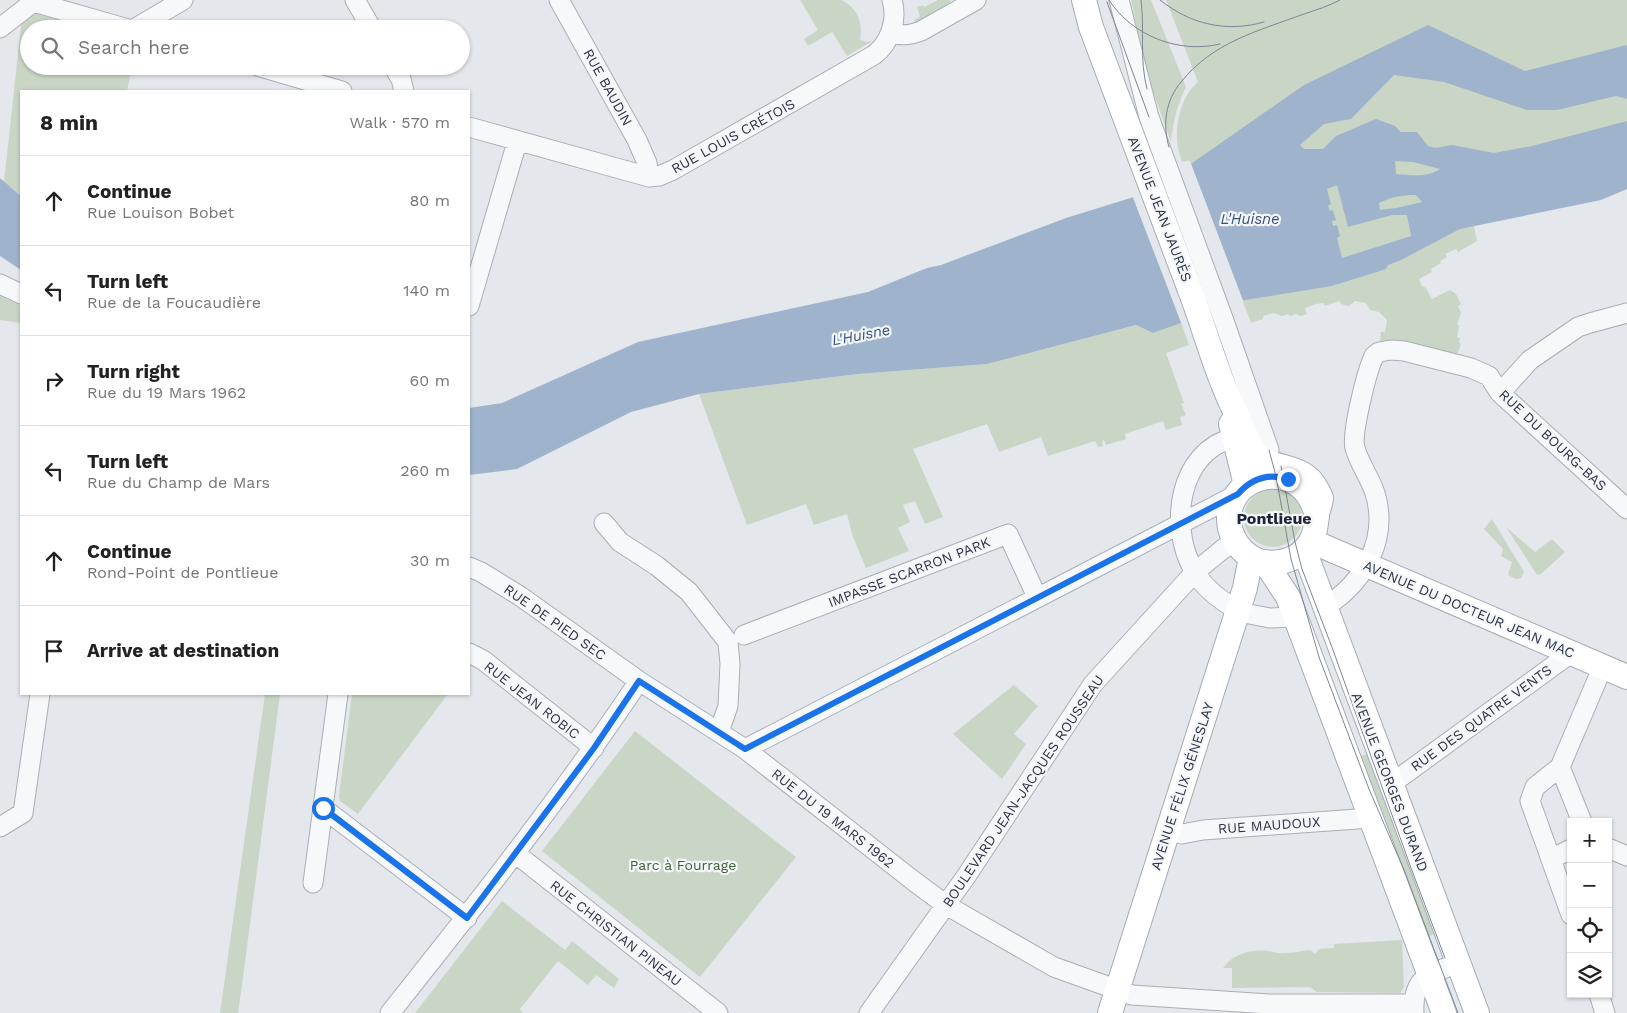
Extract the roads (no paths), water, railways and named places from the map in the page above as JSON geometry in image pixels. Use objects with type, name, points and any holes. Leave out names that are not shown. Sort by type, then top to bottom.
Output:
[{"type":"main road","name":"AVENUE JEAN JAURÈS","points":[[1076,0],[1163,168],[1219,319],[1233,438],[1258,477]]},
{"type":"main road","name":"AVENUE JEAN JAURÈS","points":[[1084,0],[1091,27]]},
{"type":"main road","name":"AVENUE JEAN JAURÈS","points":[[1226,391],[1256,454],[1258,477]]},
{"type":"main road","points":[[1251,554],[1280,562],[1287,561],[1297,556],[1312,534],[1321,498],[1316,486],[1302,474],[1288,467],[1258,477],[1231,506],[1230,526],[1251,554],[1288,597],[1444,1013]]},
{"type":"main road","name":"AVENUE DU DOCTEUR JEAN MAC","points":[[1312,534],[1627,677]]},
{"type":"main road","name":"AVENUE GEORGES DURAND","points":[[1312,534],[1326,607],[1477,1013]]},
{"type":"main road","name":"AVENUE FÉLIX GÉNESLAY","points":[[1110,1013],[1125,999],[1244,612],[1251,554]]},
{"type":"main road","name":"AVENUE DU DOCTEUR JEAN MAC","points":[[1370,559],[1627,660]]},
{"type":"street","points":[[149,20],[183,0]]},
{"type":"street","points":[[355,0],[367,20]]},
{"type":"street","name":"RUE BAUDIN","points":[[559,0],[637,140],[647,163],[649,178]]},
{"type":"street","name":"RUE LOUIS CRÉTOIS","points":[[649,178],[673,170],[874,55],[885,44],[891,32],[894,12],[892,0]]},
{"type":"street","points":[[891,32],[897,35],[914,34],[976,0]]},
{"type":"street","points":[[1119,0],[1163,168]]},
{"type":"street","points":[[1127,0],[1163,168]]},
{"type":"street","points":[[0,28],[34,1],[98,20]]},
{"type":"street","points":[[288,75],[339,90]]},
{"type":"street","points":[[398,75],[404,90]]},
{"type":"street","points":[[470,127],[649,178]]},
{"type":"street","points":[[470,303],[517,142]]},
{"type":"street","points":[[0,284],[20,294]]},
{"type":"street","points":[[1500,392],[1530,360],[1578,327],[1590,322],[1627,314]]},
{"type":"street","points":[[745,749],[1180,523],[1258,477],[1272,435],[1219,319]]},
{"type":"street","name":"RUE DU BOURG-BAS","points":[[1370,559],[1377,533],[1377,504],[1367,474],[1354,447],[1354,432],[1366,377],[1374,356],[1379,352],[1391,350],[1404,351],[1454,363],[1489,376],[1500,392],[1627,509]]},
{"type":"street","points":[[1233,438],[1215,444],[1199,460],[1190,474],[1183,492],[1180,523],[1184,550],[1195,572],[1211,591],[1244,612],[1270,618],[1295,617]]},
{"type":"street","points":[[604,523],[620,542],[657,566],[689,592],[728,642],[730,664],[728,706],[719,732]]},
{"type":"street","name":"IMPASSE SCARRON PARK","points":[[744,635],[1008,534],[1038,597]]},
{"type":"street","name":"BOULEVARD JEAN-JACQUES ROUSSEAU","points":[[869,1013],[946,905],[1093,684],[1195,572],[1223,549],[1251,554]]},
{"type":"street","points":[[1326,607],[1350,589],[1370,559]]},
{"type":"street","name":"RUE DE PIED SEC","points":[[470,567],[520,596],[639,681]]},
{"type":"street","name":"RUE DES QUATRE VENTS","points":[[1391,784],[1571,653]]},
{"type":"street","name":"RUE JEAN ROBIC","points":[[470,654],[482,660],[594,748]]},
{"type":"street","points":[[1568,908],[1530,801],[1535,787],[1560,767],[1603,666]]},
{"type":"street","points":[[390,1013],[467,918],[594,748],[639,681]]},
{"type":"street","name":"RUE DU 19 MARS 1962","points":[[639,681],[745,749],[946,905],[1054,967],[1125,999],[1269,1009],[1414,1009]]},
{"type":"street","points":[[0,827],[23,813],[40,695]]},
{"type":"street","points":[[312,884],[338,695]]},
{"type":"street","points":[[1560,767],[1580,818]]},
{"type":"street","points":[[323,808],[467,918]]},
{"type":"street","name":"RUE MAUDOUX","points":[[1175,832],[1371,818]]},
{"type":"street","points":[[1612,850],[1627,856]]},
{"type":"street","points":[[1551,859],[1567,851]]},
{"type":"street","name":"RUE CHRISTIAN PINEAU","points":[[515,853],[718,1013]]},
{"type":"street","points":[[1414,1009],[1414,994],[1418,983],[1429,974],[1458,963]]},
{"type":"street","points":[[1600,998],[1605,1013]]},
{"type":"water","name":"L'Huisne","points":[[1428,25],[1525,71],[1627,45],[1627,99],[1616,96],[1557,110],[1527,110],[1444,82],[1394,75],[1351,119],[1324,124],[1300,145],[1304,149],[1323,149],[1336,136],[1376,119],[1395,126],[1401,132],[1417,132],[1428,146],[1435,148],[1452,145],[1494,153],[1532,146],[1627,121],[1627,189],[1601,200],[1460,229],[1388,265],[1386,269],[1332,286],[1245,300],[1153,333],[1136,325],[987,364],[858,374],[699,394],[631,412],[517,469],[470,475],[470,408],[502,403],[638,342],[868,292],[927,268],[941,265],[1066,218],[1179,183],[1185,168],[1304,85]],"holes":[[[1395,161],[1413,162],[1440,169],[1424,175],[1396,174]],[[1337,185],[1348,227],[1392,215],[1407,215],[1411,236],[1342,258],[1337,238],[1340,236],[1337,225],[1333,226],[1332,221],[1336,220],[1333,210],[1330,211],[1328,206],[1331,204],[1327,189]],[[1416,195],[1422,202],[1380,210],[1379,203],[1402,196]]]},
{"type":"water","points":[[0,178],[20,195],[20,269],[0,256]]},
{"type":"tram line","points":[[1109,0],[1130,23],[1158,39],[1173,44],[1189,46],[1220,44]]},
{"type":"tram line","points":[[1141,0],[1143,66],[1147,89]]},
{"type":"tram line","points":[[1160,0],[1184,15],[1209,24],[1236,27],[1264,22]]},
{"type":"tram line","points":[[1169,147],[1166,130],[1169,104],[1176,89],[1194,68],[1207,57],[1237,39],[1340,0]]},
{"type":"tram line","points":[[1107,2],[1149,117]]},
{"type":"tram line","points":[[1269,450],[1276,476],[1291,559],[1319,657],[1369,789],[1404,870],[1458,1013]]},
{"type":"tram line","points":[[1281,466],[1302,569],[1445,958]]},
{"type":"district","name":"Pontlieue","points":[[1274,518]]},
{"type":"park label","name":"Parc à Fourrage","points":[[683,865]]}]
